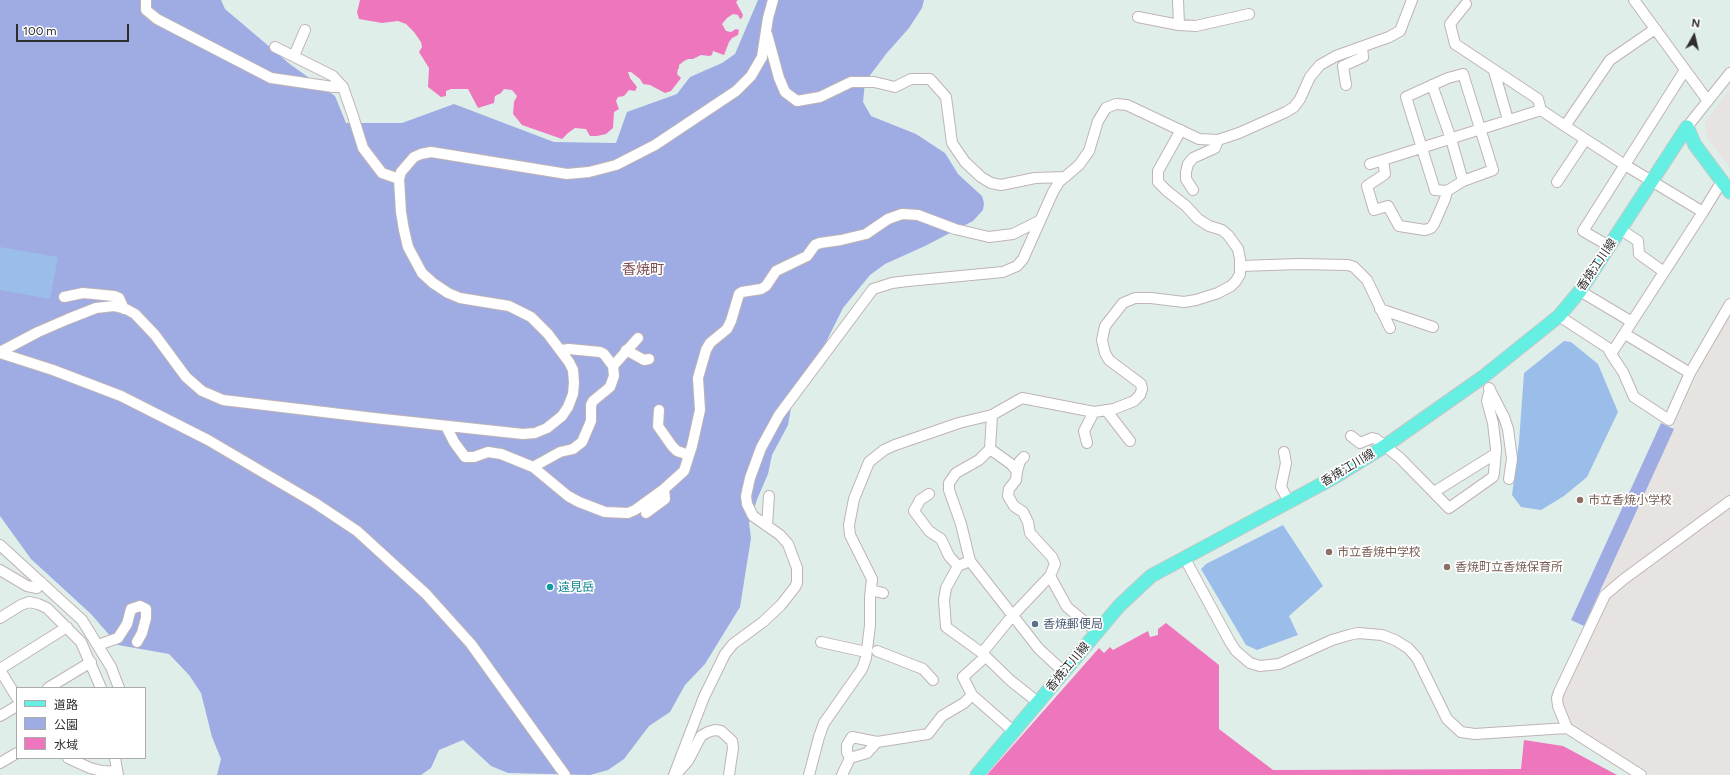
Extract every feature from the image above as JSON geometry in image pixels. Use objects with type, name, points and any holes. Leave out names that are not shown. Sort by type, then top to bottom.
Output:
[{"type":"main road","name":"香焼江川線","points":[[977,775],[1119,606],[1151,576],[1333,478],[1385,446],[1483,377],[1559,316],[1580,291],[1687,127]]},
{"type":"main road","points":[[1687,127],[1694,145],[1727,184]]},
{"type":"street","points":[[146,0],[146,10],[157,20],[271,78],[325,86],[343,87]]},
{"type":"street","points":[[0,352],[38,332],[96,308],[114,306],[135,314],[146,323],[186,376],[202,391],[223,400],[523,434],[535,433],[547,428],[562,416],[568,407],[573,394],[573,370],[561,350],[531,317],[509,306],[460,298],[448,293],[422,273],[408,247],[401,212],[401,172],[414,158],[431,152],[567,174],[589,172],[616,165],[655,145],[736,91],[751,76],[757,69],[762,57],[768,18],[774,0]]},
{"type":"street","points":[[1178,0],[1179,25]]},
{"type":"street","points":[[674,775],[704,696],[725,654],[733,644],[763,622],[776,610],[795,587],[798,578],[795,558],[788,544],[780,535],[753,516],[748,509],[746,500],[750,478],[761,448],[779,415],[823,357],[869,292],[878,286],[892,283],[988,274],[1013,269],[1023,259],[1039,221],[1059,182],[1084,158],[1093,142],[1098,121],[1103,111],[1111,106],[1127,105],[1199,139],[1218,140],[1239,134],[1294,107],[1300,99],[1310,77],[1320,64],[1336,56],[1389,38],[1400,31],[1412,0]]},
{"type":"street","points":[[1634,0],[1708,101]]},
{"type":"street","points":[[1466,4],[1450,24],[1455,44],[1538,99],[1541,110],[1585,140],[1703,212]]},
{"type":"street","points":[[1138,17],[1179,25],[1196,26],[1249,14]]},
{"type":"street","points":[[1565,126],[1610,60],[1655,29]]},
{"type":"street","points":[[294,56],[305,30]]},
{"type":"street","points":[[766,30],[779,78],[785,92],[797,101],[820,97],[851,82],[874,82],[894,87],[911,79],[930,79],[946,97],[952,144],[965,162],[981,177],[991,183],[1001,185],[1035,178],[1065,177]]},
{"type":"street","points":[[275,47],[333,76],[343,87],[363,148],[382,173],[400,179]]},
{"type":"street","points":[[1346,85],[1343,66],[1363,57],[1362,47]]},
{"type":"street","points":[[1609,246],[1583,231],[1685,70]]},
{"type":"street","points":[[1494,71],[1508,120]]},
{"type":"street","points":[[1687,127],[1730,73]]},
{"type":"street","points":[[1462,74],[1480,130],[1493,170],[1463,181],[1447,191],[1435,190],[1406,97],[1432,85],[1462,74]]},
{"type":"street","points":[[1432,85],[1451,139],[1463,181]]},
{"type":"street","points":[[1370,164],[1541,110]]},
{"type":"street","points":[[810,775],[824,723],[862,669],[866,652],[870,625],[870,590],[872,575],[848,530],[854,499],[870,462],[884,450],[895,445],[959,423],[992,415],[1022,398],[1094,412],[1126,405],[1134,401],[1140,395],[1142,389],[1137,380],[1109,360],[1103,345],[1102,333],[1105,326],[1123,303],[1135,298],[1151,298],[1184,302],[1196,300],[1218,293],[1231,286],[1240,274],[1241,266],[1238,250],[1228,235],[1222,230],[1209,226],[1198,219],[1186,206],[1158,182],[1158,171],[1180,130]]},
{"type":"street","points":[[1193,190],[1186,179],[1188,164],[1193,158],[1215,148],[1218,140]]},
{"type":"street","points":[[1557,182],[1585,140]]},
{"type":"street","points":[[1383,160],[1385,174],[1367,186],[1374,210],[1388,206],[1399,226],[1425,230],[1431,228],[1445,200],[1447,191]]},
{"type":"street","points":[[1611,354],[1703,212],[1727,184]]},
{"type":"street","points":[[446,426],[454,442],[465,457],[474,457],[488,452],[494,452],[522,461],[533,467],[568,496],[579,502],[605,512],[621,513],[635,510],[664,489],[684,471],[700,410],[698,378],[704,356],[710,343],[726,329],[731,321],[739,294],[742,292],[761,289],[766,286],[776,271],[806,256],[815,245],[866,234],[888,219],[902,214],[918,215],[956,229],[989,237],[1013,234],[1039,221]]},
{"type":"street","points":[[1620,229],[1638,241],[1638,254],[1664,272]]},
{"type":"street","points":[[1241,266],[1299,264],[1348,265],[1359,270],[1367,280],[1390,328]]},
{"type":"street","points":[[1580,291],[1632,322]]},
{"type":"street","points":[[64,296],[83,293],[114,296],[119,298],[124,309]]},
{"type":"street","points":[[1559,316],[1608,348],[1623,372],[1634,397],[1669,420],[1690,373],[1730,304]]},
{"type":"street","points":[[1380,309],[1433,327]]},
{"type":"street","points":[[1625,334],[1690,373]]},
{"type":"street","points":[[613,366],[638,338]]},
{"type":"street","points":[[533,467],[560,452],[573,449],[582,442],[591,421],[591,405],[593,401],[610,387],[614,376],[613,366],[608,357],[600,352],[569,349],[561,350]]},
{"type":"street","points":[[626,350],[644,360],[649,359]]},
{"type":"street","points":[[0,352],[121,396],[208,440],[316,503],[357,531],[426,594],[471,644],[565,775]]},
{"type":"street","points":[[1483,377],[1504,417],[1508,429],[1512,459],[1509,479]]},
{"type":"street","points":[[1351,436],[1360,442],[1372,438],[1376,439],[1400,458],[1449,508],[1493,477],[1495,454],[1494,423],[1487,401],[1490,389]]},
{"type":"street","points":[[659,410],[658,426],[677,451],[689,455]]},
{"type":"street","points":[[1106,410],[1130,441]]},
{"type":"street","points":[[1087,443],[1084,431],[1094,412]]},
{"type":"street","points":[[992,415],[990,449],[979,460],[956,473],[950,483],[949,490],[961,524],[970,561],[1038,649],[1064,672]]},
{"type":"street","points":[[990,449],[1017,470]]},
{"type":"street","points":[[1284,452],[1286,463],[1281,487],[1289,502]]},
{"type":"street","points":[[1434,492],[1495,454]]},
{"type":"street","points":[[1013,731],[972,695],[963,677],[983,655],[1013,615],[1050,576],[1055,564],[1052,557],[1030,533],[1028,522],[1023,512],[1014,506],[1008,498],[1008,491],[1017,477],[1017,470],[1020,461],[1024,457]]},
{"type":"street","points":[[646,513],[665,499],[664,489]]},
{"type":"street","points":[[930,494],[920,500],[914,511],[930,531],[941,539],[949,556],[958,566]]},
{"type":"street","points":[[767,525],[769,496]]},
{"type":"street","points":[[1642,775],[1567,728],[1558,706],[1557,698],[1605,595],[1624,579],[1730,501]]},
{"type":"street","points":[[3,547],[82,620],[111,667],[119,687]]},
{"type":"street","points":[[1184,557],[1230,642],[1236,651],[1250,663],[1260,666],[1274,665],[1332,640],[1358,633],[1382,635],[1395,640],[1408,648],[1417,658],[1447,719],[1461,732],[1475,734],[1567,728]]},
{"type":"street","points":[[970,561],[958,566],[944,592],[946,627],[983,655],[1011,681],[1039,703]]},
{"type":"street","points":[[0,570],[27,586],[37,588],[41,582]]},
{"type":"street","points":[[1050,576],[1067,607],[1097,632]]},
{"type":"street","points":[[870,590],[882,593]]},
{"type":"street","points":[[0,618],[28,602],[47,608],[81,642],[101,687]]},
{"type":"street","points":[[98,645],[118,638],[127,624],[131,609],[140,606],[146,609],[146,618],[142,633],[137,642]]},
{"type":"street","points":[[16,696],[0,669],[67,627]]},
{"type":"street","points":[[821,642],[866,652]]},
{"type":"street","points":[[877,651],[922,669],[933,680]]},
{"type":"street","points":[[50,687],[91,662]]},
{"type":"street","points":[[850,758],[847,752],[847,745],[852,737],[877,742],[926,735],[942,716],[964,703],[972,695]]},
{"type":"street","points":[[0,716],[16,707]]},
{"type":"street","points":[[674,775],[688,761],[701,736],[715,730],[721,731],[732,741],[733,748],[730,775]]},
{"type":"street","points":[[842,775],[850,758],[867,752],[877,742]]},
{"type":"street","points":[[0,763],[16,754]]},
{"type":"street","points":[[70,759],[90,768],[117,773],[115,759]]},
{"type":"shaded area","points":[[1730,89],[1730,168],[1706,136],[1705,122]]},
{"type":"shaded area","points":[[0,247],[58,257],[50,299],[0,290]]},
{"type":"shaded area","points":[[1730,315],[1730,775],[1651,775],[1579,732],[1570,723],[1563,708],[1563,696],[1608,598],[1601,584],[1701,366]]},
{"type":"shaded area","points":[[1564,341],[1571,342],[1598,364],[1618,412],[1587,477],[1564,496],[1541,510],[1521,507],[1512,495],[1519,442],[1524,373]]},
{"type":"shaded area","points":[[1283,525],[1323,586],[1289,616],[1298,635],[1257,650],[1246,645],[1201,569],[1206,564]]},
{"type":"green space","points":[[0,0],[221,0],[225,9],[291,65],[335,96],[346,123],[402,123],[454,104],[554,142],[616,143],[627,112],[677,94],[690,77],[722,63],[735,54],[758,0],[924,0],[922,8],[909,28],[886,54],[865,82],[863,102],[871,116],[916,134],[945,153],[958,174],[982,196],[984,203],[983,210],[973,221],[925,246],[885,264],[870,275],[843,308],[823,348],[792,402],[788,425],[772,455],[768,474],[749,523],[751,538],[740,607],[705,664],[685,685],[670,712],[649,726],[624,759],[608,770],[590,775],[508,773],[491,766],[463,740],[439,750],[431,768],[421,775],[217,775],[221,759],[212,737],[201,693],[189,675],[169,654],[118,645],[91,614],[31,559],[0,516]]},
{"type":"green space","points":[[1661,423],[1674,429],[1584,626],[1571,620]]},
{"type":"water","points":[[360,0],[738,0],[736,2],[743,15],[740,19],[738,15],[733,14],[722,24],[726,31],[731,32],[736,29],[739,30],[738,35],[732,38],[729,42],[724,55],[713,51],[712,55],[701,55],[684,61],[679,65],[677,74],[681,78],[671,91],[665,93],[650,85],[643,84],[640,79],[631,72],[628,72],[630,78],[637,87],[635,91],[629,90],[624,96],[618,97],[616,101],[619,109],[614,112],[613,128],[606,134],[590,136],[586,129],[575,128],[562,139],[522,125],[513,114],[514,102],[517,96],[512,90],[504,89],[501,93],[495,96],[494,103],[478,108],[468,89],[451,89],[446,91],[446,96],[441,97],[428,87],[429,68],[419,52],[422,47],[421,42],[414,32],[406,24],[398,21],[382,23],[359,19],[357,12]]},
{"type":"water","points":[[1166,623],[1219,665],[1219,729],[1273,770],[1521,769],[1524,740],[1563,746],[1617,775],[987,775],[1099,648],[1104,653],[1110,647],[1113,650],[1148,631],[1150,637],[1158,635],[1158,629]]},
{"type":"place","name":"市立香焼小学校","points":[[1580,500]]},
{"type":"place","name":"市立香焼中学校","points":[[1329,552]]},
{"type":"place","name":"香焼町立香焼保育所","points":[[1447,567]]},
{"type":"place","name":"遠見岳","points":[[550,587]]},
{"type":"place","name":"香焼郵便局","points":[[1035,624]]},
{"type":"district","name":"香焼町","points":[[643,270]]}]
